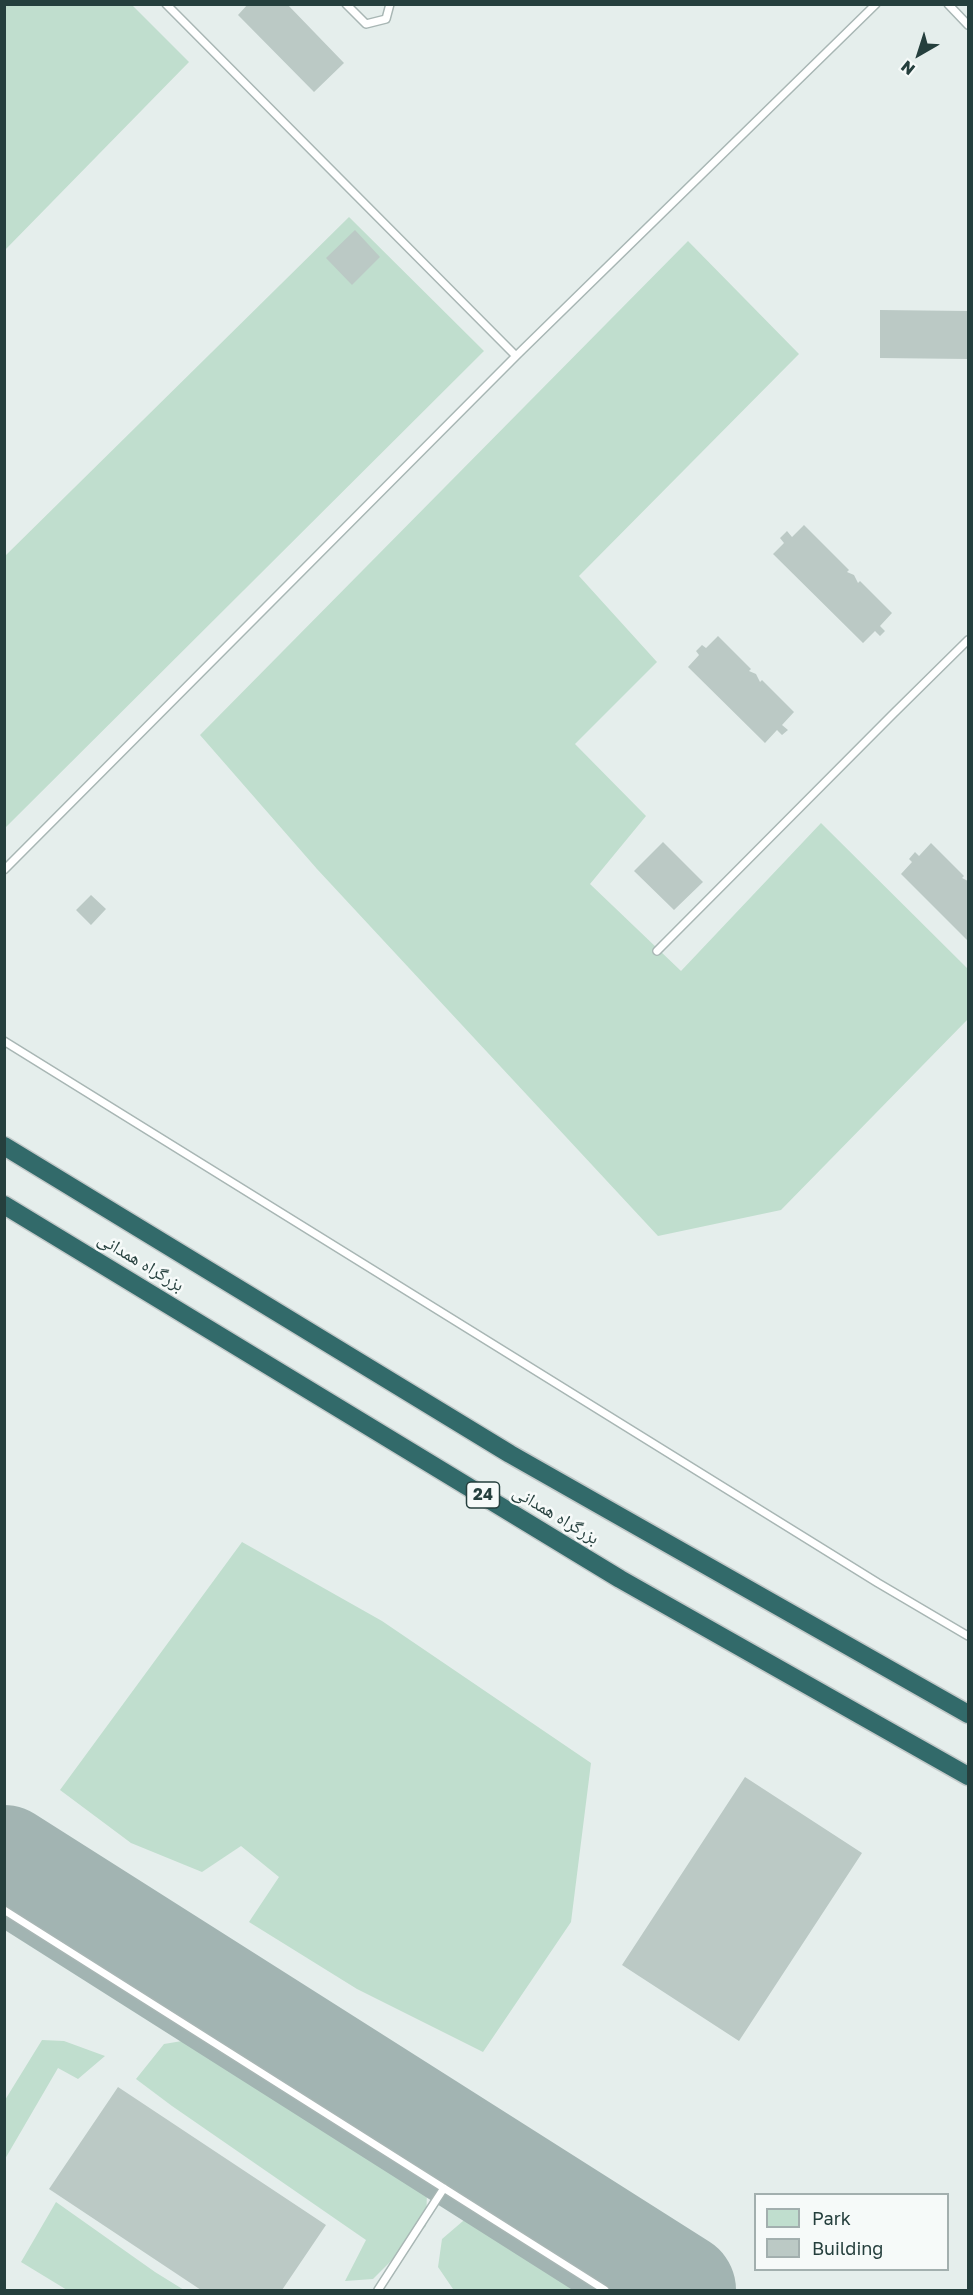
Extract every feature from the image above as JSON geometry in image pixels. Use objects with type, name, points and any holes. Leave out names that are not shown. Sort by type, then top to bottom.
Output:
[{"type":"highway","name":"بزرگراه همدانی","points":[[4,1146],[510,1454],[969,1714]]},
{"type":"highway","name":"بزرگراه همدانی","points":[[4,1205],[620,1579],[969,1776]]},
{"type":"lane","points":[[166,4],[516,356]]},
{"type":"lane","points":[[346,4],[366,24],[386,19],[390,4]]},
{"type":"lane","points":[[4,870],[516,356],[876,4]]},
{"type":"lane","points":[[948,4],[969,25]]},
{"type":"lane","points":[[657,951],[892,714],[969,640]]},
{"type":"lane","points":[[4,1041],[867,1577],[969,1636]]},
{"type":"lane","points":[[4,1910],[605,2290]]},
{"type":"lane","points":[[378,2290],[444,2188]]},
{"type":"green space","points":[[5,4],[132,5],[189,62],[5,250]]},
{"type":"green space","points":[[349,217],[484,351],[5,828],[5,556]]},
{"type":"green space","points":[[688,241],[799,354],[579,576],[657,662],[575,744],[646,816],[590,884],[681,971],[821,823],[968,969],[968,1019],[781,1210],[658,1236],[317,869],[200,735]]},
{"type":"green space","points":[[242,1542],[382,1621],[591,1763],[571,1922],[483,2052],[357,1989],[249,1922],[279,1877],[241,1846],[202,1872],[131,1843],[60,1790]]},
{"type":"green space","points":[[42,2040],[64,2041],[105,2056],[78,2079],[58,2068],[5,2159],[5,2100]]},
{"type":"green space","points":[[188,2040],[427,2191],[426,2226],[373,2279],[345,2281],[366,2240],[136,2079],[164,2044]]},
{"type":"green space","points":[[56,2202],[184,2290],[67,2290],[21,2262]]},
{"type":"green space","points":[[483,2220],[581,2278],[585,2290],[453,2289],[438,2267],[442,2239],[463,2221]]},
{"type":"building","points":[[248,4],[287,4],[344,63],[314,92],[238,15]]},
{"type":"building","points":[[355,230],[380,257],[352,285],[326,258]]},
{"type":"building","points":[[880,310],[968,311],[968,359],[880,358]]},
{"type":"building","points":[[804,525],[849,570],[847,572],[854,575],[858,583],[860,581],[892,613],[880,626],[885,631],[880,636],[875,631],[863,643],[773,554],[784,543],[780,538],[787,531],[792,537]]},
{"type":"building","points":[[718,636],[751,669],[749,671],[756,674],[760,682],[762,680],[794,712],[782,725],[788,730],[782,735],[777,730],[765,743],[688,667],[699,655],[696,651],[702,645],[706,648]]},
{"type":"building","points":[[663,842],[703,882],[674,910],[634,871]]},
{"type":"building","points":[[931,843],[964,876],[962,878],[968,881],[968,941],[901,874],[912,862],[909,859],[915,852],[919,856]]},
{"type":"building","points":[[91,895],[106,909],[91,925],[76,910]]},
{"type":"building","points":[[745,1777],[862,1853],[739,2041],[622,1965]]},
{"type":"building","points":[[118,2087],[326,2225],[282,2290],[201,2290],[49,2189]]},
{"type":"runway","points":[[4,1862],[679,2290]]}]
